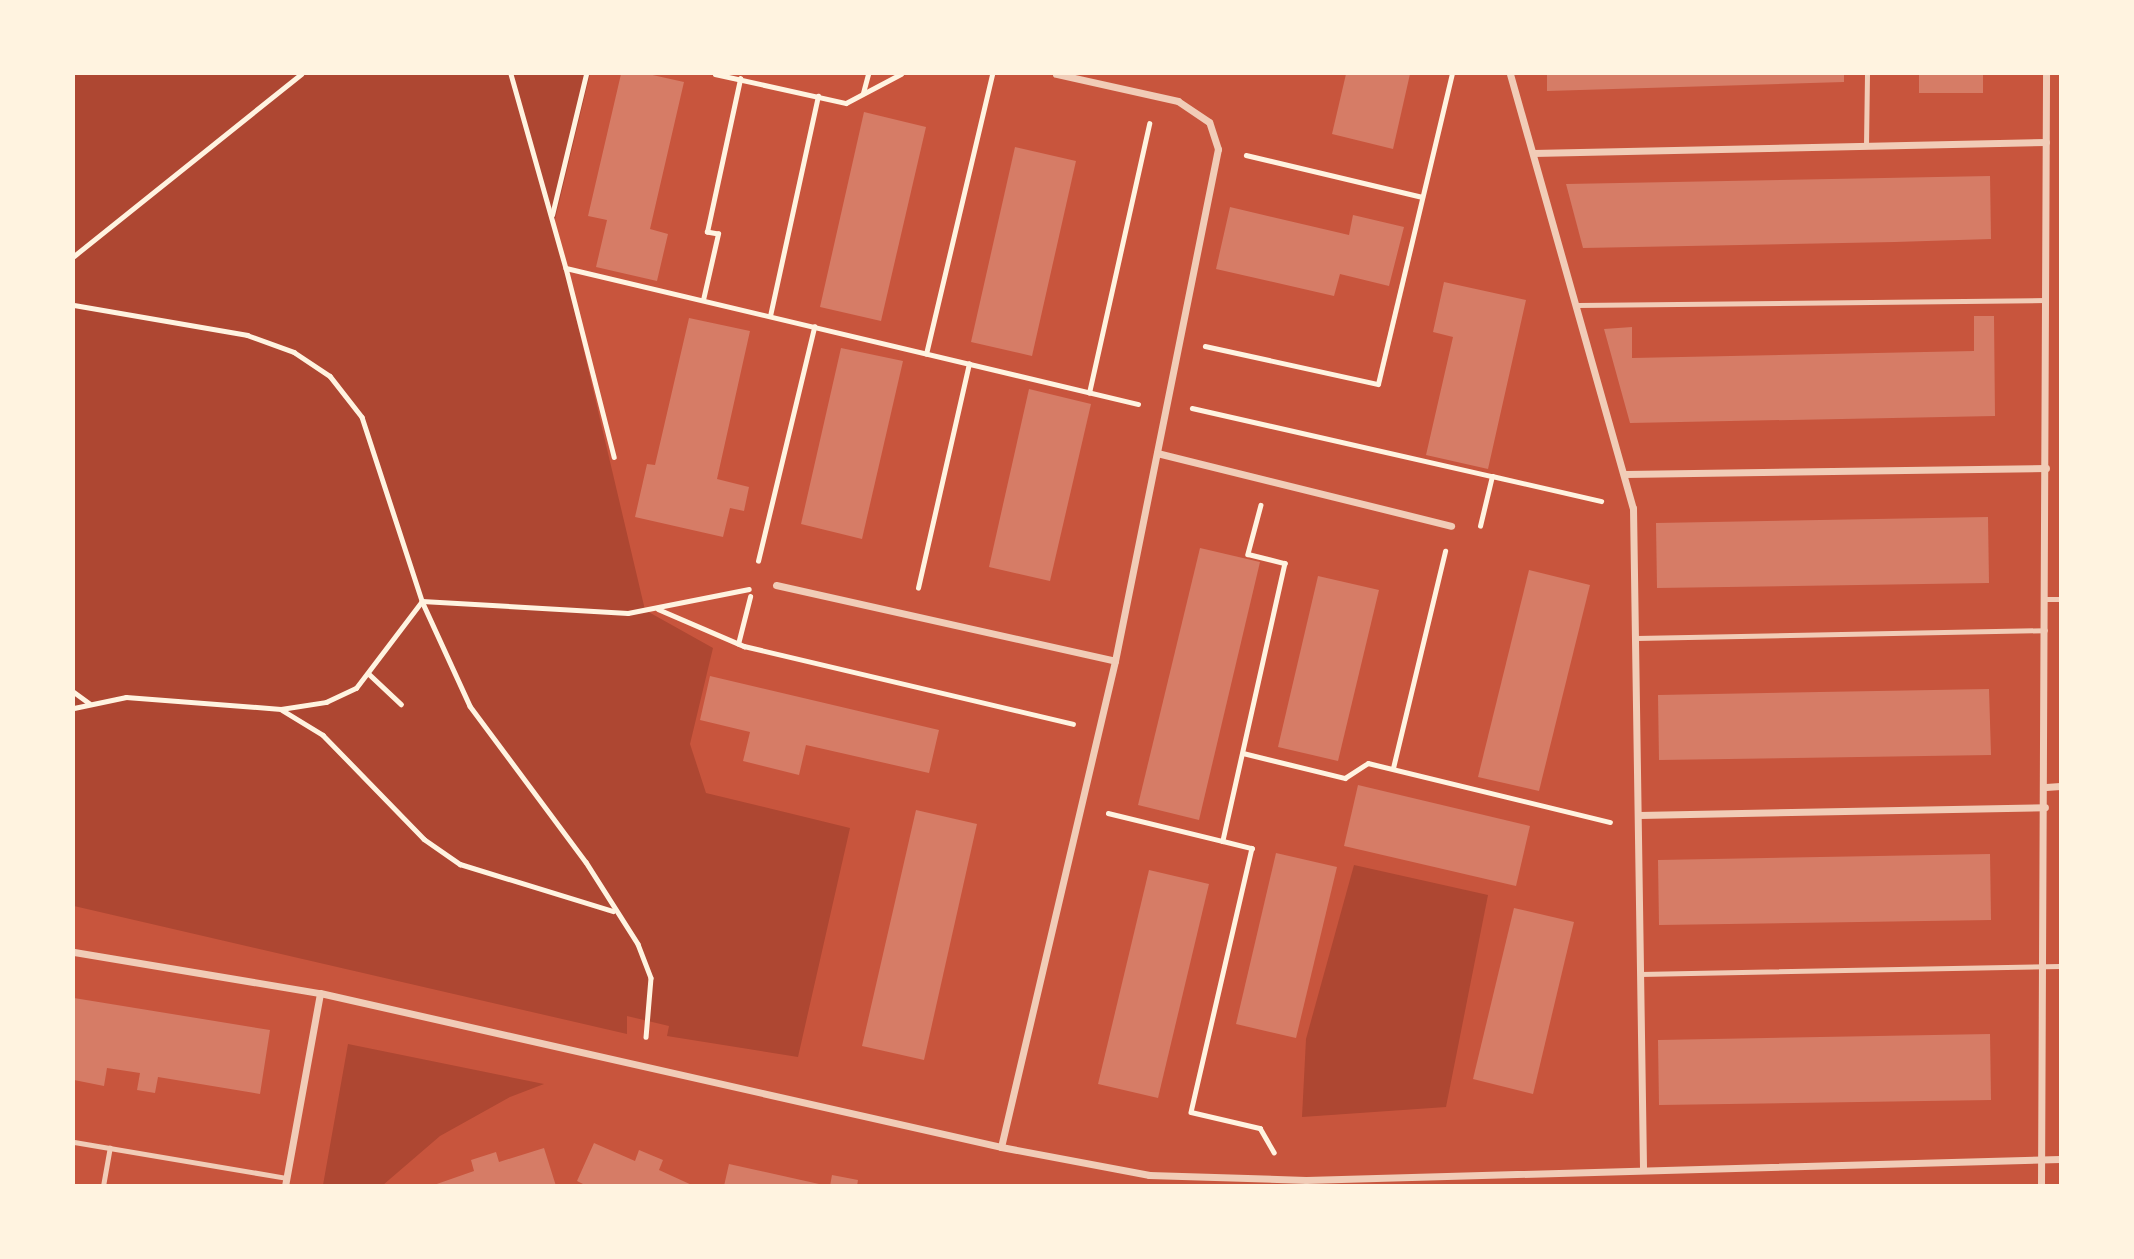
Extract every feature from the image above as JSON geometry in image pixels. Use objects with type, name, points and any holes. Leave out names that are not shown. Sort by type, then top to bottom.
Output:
[{"type":"street","points":[[1001,1146],[1115,661],[1218,149],[1209,122],[1197,111],[1155,96],[1056,74]]},
{"type":"street","points":[[1510,74],[1633,508],[1643,1169]]},
{"type":"street","points":[[2041,1185],[2046,787],[2046,74]]},
{"type":"street","points":[[1533,153],[2046,142]]},
{"type":"street","points":[[1157,453],[1451,526]]},
{"type":"street","points":[[1625,474],[2046,468]]},
{"type":"street","points":[[776,585],[1115,661]]},
{"type":"street","points":[[2046,787],[2060,786]]},
{"type":"street","points":[[1639,815],[2045,807]]},
{"type":"street","points":[[74,952],[320,993],[1001,1146],[1149,1175],[1291,1180],[1306,1183],[1643,1169],[2060,1159]]},
{"type":"street","points":[[285,1182],[320,993]]},
{"type":"lane","points":[[1867,74],[1867,146]]},
{"type":"lane","points":[[1577,305],[2046,300]]},
{"type":"lane","points":[[2046,599],[2060,598]]},
{"type":"lane","points":[[1636,638],[2046,630]]},
{"type":"lane","points":[[1640,974],[2060,966]]},
{"type":"lane","points":[[74,1142],[285,1182]]},
{"type":"lane","points":[[103,1185],[110,1148]]},
{"type":"path","points":[[74,256],[301,74]]},
{"type":"path","points":[[511,74],[566,268],[614,457]]},
{"type":"path","points":[[552,216],[586,74]]},
{"type":"path","points":[[715,74],[846,103],[901,74]]},
{"type":"path","points":[[863,94],[868,74]]},
{"type":"path","points":[[926,354],[992,74]]},
{"type":"path","points":[[1180,341],[1378,384],[1452,74]]},
{"type":"path","points":[[703,300],[718,234],[707,232],[740,79]]},
{"type":"path","points":[[770,316],[818,96]]},
{"type":"path","points":[[1089,393],[1155,96]]},
{"type":"path","points":[[1218,149],[1422,197]]},
{"type":"path","points":[[566,268],[1089,393],[1167,407],[1633,508]]},
{"type":"path","points":[[74,305],[247,335],[295,352],[330,376],[362,417],[422,601],[470,706],[586,862],[615,912],[638,944],[651,978],[643,1066]]},
{"type":"path","points":[[738,644],[814,327]]},
{"type":"path","points":[[912,616],[969,364]]},
{"type":"path","points":[[1393,768],[1451,526],[1479,532],[1492,476]]},
{"type":"path","points":[[1223,841],[1285,563],[1248,554],[1267,480]]},
{"type":"path","points":[[422,601],[628,613],[752,588]]},
{"type":"path","points":[[74,708],[126,696],[281,709],[326,702],[356,688],[422,601]]},
{"type":"path","points":[[657,609],[738,644],[1098,730]]},
{"type":"path","points":[[369,674],[401,704]]},
{"type":"path","points":[[74,692],[89,703]]},
{"type":"path","points":[[281,709],[323,735],[424,839],[460,864],[615,912]]},
{"type":"path","points":[[1243,753],[1345,778],[1368,763],[1639,828]]},
{"type":"path","points":[[1081,806],[1252,848],[1191,1112],[1260,1128],[1291,1180]]},
{"type":"shaded area","points":[[74,74],[590,74],[554,224],[645,610],[713,648],[690,744],[706,793],[850,828],[798,1057],[667,1036],[669,1026],[627,1016],[627,1034],[74,906]]},
{"type":"shaded area","points":[[1354,865],[1488,895],[1446,1107],[1302,1117],[1306,1039]]},
{"type":"shaded area","points":[[348,1044],[544,1084],[510,1097],[440,1136],[383,1185],[323,1185]]},
{"type":"building","points":[[621,74],[648,74],[684,82],[650,229],[668,234],[657,281],[596,267],[607,220],[588,216]]},
{"type":"building","points":[[1346,74],[1410,74],[1393,149],[1332,134]]},
{"type":"building","points":[[1547,74],[1844,74],[1844,82],[1547,91]]},
{"type":"building","points":[[1919,74],[1983,74],[1983,93],[1919,93]]},
{"type":"building","points":[[864,112],[926,127],[881,321],[820,307]]},
{"type":"building","points":[[1015,147],[1076,161],[1032,356],[971,342]]},
{"type":"building","points":[[1990,176],[1991,239],[1583,248],[1566,184]]},
{"type":"building","points":[[1230,207],[1349,235],[1353,215],[1404,227],[1389,286],[1340,274],[1334,296],[1216,269]]},
{"type":"building","points":[[1444,282],[1526,300],[1488,469],[1426,455],[1453,337],[1433,332]]},
{"type":"building","points":[[1974,316],[1994,316],[1995,416],[1630,423],[1604,329],[1632,327],[1632,358],[1974,351]]},
{"type":"building","points":[[689,318],[750,331],[717,479],[749,487],[744,511],[730,508],[723,537],[635,517],[647,464],[655,465]]},
{"type":"building","points":[[841,348],[903,361],[862,539],[801,524]]},
{"type":"building","points":[[1029,389],[1091,404],[1050,581],[989,567]]},
{"type":"building","points":[[1988,517],[1989,583],[1657,588],[1656,523]]},
{"type":"building","points":[[1200,548],[1260,562],[1199,820],[1138,805]]},
{"type":"building","points":[[1529,570],[1590,585],[1539,791],[1478,777]]},
{"type":"building","points":[[1318,576],[1379,590],[1338,761],[1278,747]]},
{"type":"building","points":[[710,676],[939,730],[929,773],[806,745],[799,775],[743,761],[750,732],[700,720]]},
{"type":"building","points":[[1989,689],[1991,755],[1659,760],[1658,695]]},
{"type":"building","points":[[1358,785],[1530,826],[1516,886],[1344,846]]},
{"type":"building","points":[[916,810],[977,824],[924,1060],[862,1046]]},
{"type":"building","points":[[1276,853],[1337,867],[1296,1038],[1236,1024]]},
{"type":"building","points":[[1990,854],[1991,920],[1659,925],[1658,860]]},
{"type":"building","points":[[1149,870],[1209,884],[1158,1098],[1098,1084]]},
{"type":"building","points":[[1514,908],[1574,922],[1533,1094],[1473,1079]]},
{"type":"building","points":[[74,998],[270,1030],[260,1094],[158,1077],[155,1093],[137,1090],[140,1073],[107,1068],[104,1086],[74,1080]]},
{"type":"building","points":[[1990,1034],[1991,1100],[1659,1105],[1658,1040]]},
{"type":"building","points":[[594,1143],[635,1161],[639,1150],[663,1160],[659,1170],[694,1186],[587,1186],[577,1181]]},
{"type":"building","points":[[544,1148],[556,1186],[431,1186],[474,1171],[471,1160],[496,1152],[499,1162]]},
{"type":"building","points":[[729,1164],[819,1184],[819,1186],[724,1186]]},
{"type":"building","points":[[832,1175],[858,1180],[857,1186],[830,1186]]}]
